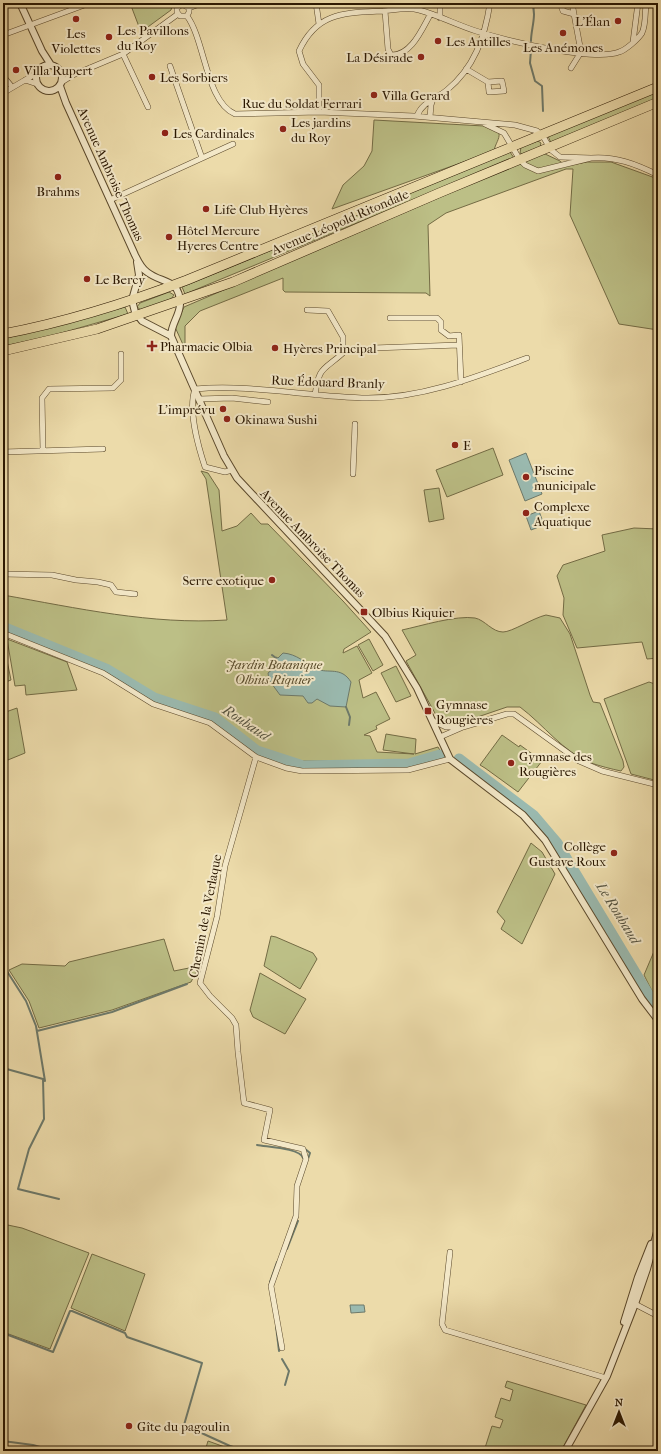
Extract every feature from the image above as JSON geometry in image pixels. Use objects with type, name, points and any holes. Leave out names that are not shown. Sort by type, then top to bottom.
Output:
[{"type":"highway","name":"Avenue Léopold Ritondale","points":[[3,334],[59,321],[132,300],[174,285],[658,87]]},
{"type":"highway","name":"Avenue Léopold Ritondale","points":[[3,351],[62,338],[137,316],[233,282],[658,102]]},
{"type":"street","points":[[20,3],[29,25],[51,65],[62,73],[73,75]]},
{"type":"street","points":[[3,35],[90,3]]},
{"type":"street","points":[[189,8],[202,3]]},
{"type":"street","points":[[316,3],[319,24]]},
{"type":"street","points":[[440,3],[440,18]]},
{"type":"street","points":[[417,116],[422,106],[446,90],[466,69],[479,48],[485,33],[490,3]]},
{"type":"street","points":[[560,3],[563,11],[574,14]]},
{"type":"street","points":[[571,68],[581,52],[572,3]]},
{"type":"street","points":[[633,42],[638,3]]},
{"type":"street","points":[[319,112],[319,86],[303,64],[299,51],[306,37],[319,24],[335,16],[350,13],[418,10],[485,33],[531,46],[605,55],[619,52],[630,47],[641,35],[643,30],[646,3]]},
{"type":"street","points":[[178,14],[177,8],[182,4],[189,8]]},
{"type":"street","points":[[178,14],[182,17],[187,16],[189,8]]},
{"type":"street","points":[[384,11],[388,49],[390,55],[396,56],[408,48],[430,15]]},
{"type":"street","points":[[25,80],[37,84],[42,89],[52,91],[73,75],[123,54],[178,14]]},
{"type":"street","name":"Rue du Soldat Ferrari","points":[[187,16],[217,96],[226,109],[235,114],[251,115],[319,112],[417,116],[520,126],[530,128],[542,135]]},
{"type":"street","points":[[37,84],[42,51]]},
{"type":"street","points":[[123,54],[148,106]]},
{"type":"street","points":[[3,93],[51,65]]},
{"type":"street","points":[[170,66],[202,158]]},
{"type":"street","points":[[466,69],[488,82]]},
{"type":"street","points":[[61,84],[62,73]]},
{"type":"street","points":[[3,76],[12,87]]},
{"type":"street","name":"Avenue Ambroise Thomas","points":[[61,84],[66,102],[135,255],[147,272],[174,285]]},
{"type":"street","name":"Avenue Ambroise Thomas","points":[[52,91],[66,102]]},
{"type":"street","points":[[430,117],[433,99]]},
{"type":"street","name":"Rue du Soldat Ferrari","points":[[481,122],[504,133],[520,160]]},
{"type":"street","points":[[542,135],[549,147],[560,157],[622,160],[658,175]]},
{"type":"street","points":[[110,200],[233,144]]},
{"type":"street","points":[[520,160],[538,171],[591,158]]},
{"type":"street","name":"Avenue Ambroise Thomas","points":[[132,300],[139,275],[135,255]]},
{"type":"street","points":[[3,271],[5,278]]},
{"type":"street","points":[[132,300],[137,316],[142,321],[171,336],[172,324],[180,307],[180,302],[174,285]]},
{"type":"street","points":[[307,310],[328,311],[343,337],[343,353],[322,370],[317,378],[315,395]]},
{"type":"street","points":[[390,318],[437,318],[440,322],[441,330],[449,336],[459,335],[461,382]]},
{"type":"street","name":"Avenue Ambroise Thomas","points":[[171,336],[232,470],[244,487],[382,631],[407,669],[450,759]]},
{"type":"street","points":[[373,348],[459,345]]},
{"type":"street","points":[[43,451],[42,398],[49,389],[113,388],[122,380],[122,354]]},
{"type":"street","name":"Rue Édouard Branly","points":[[195,389],[234,388],[369,398],[406,395],[461,382],[527,358]]},
{"type":"street","points":[[195,389],[192,403],[200,454],[205,467],[225,472],[232,470]]},
{"type":"street","points":[[200,399],[232,398],[268,402]]},
{"type":"street","points":[[353,474],[355,424]]},
{"type":"street","points":[[3,452],[103,449]]},
{"type":"street","points":[[3,574],[52,575],[76,580],[98,582],[111,585],[116,592],[135,594]]},
{"type":"street","points":[[3,633],[103,673],[153,704],[210,723],[256,757],[286,768],[302,771],[408,770],[450,759],[523,815],[545,840],[642,999],[658,1020]]},
{"type":"street","points":[[439,735],[507,714],[517,715],[579,761],[602,771],[658,785]]},
{"type":"street","points":[[433,721],[446,727],[463,727]]},
{"type":"street","points":[[439,735],[446,727]]},
{"type":"street","name":"Chemin de la Verlaque","points":[[256,757],[225,866],[217,917],[200,984],[232,1018],[236,1025],[244,1103],[270,1110],[264,1140],[303,1149],[306,1159],[297,1186],[296,1216],[271,1286],[282,1348]]},
{"type":"street","points":[[565,1451],[606,1378],[647,1269],[657,1230]]},
{"type":"street","points":[[450,1252],[442,1320],[445,1330],[606,1378]]},
{"type":"street","points":[[633,1303],[658,1316]]},
{"type":"green space","points":[[130,3],[173,3],[171,10],[141,32]]},
{"type":"green space","points":[[658,90],[658,98],[551,143],[548,136]]},
{"type":"green space","points":[[374,120],[484,126],[499,133],[499,135],[494,151],[332,209],[343,185],[364,166],[372,151]]},
{"type":"green space","points":[[538,141],[541,143],[540,147],[522,154],[520,153],[521,147]]},
{"type":"green space","points":[[510,152],[514,158],[185,294],[182,287]]},
{"type":"green space","points":[[543,153],[560,161],[566,166],[587,162],[611,162],[658,179],[658,330],[619,324],[570,215],[573,169],[566,169],[446,213],[428,225],[430,296],[426,293],[285,292],[283,290],[283,278],[200,311],[185,326],[185,349],[175,327],[184,307]]},
{"type":"green space","points":[[169,292],[174,295],[171,299],[141,310],[137,307],[140,303]]},
{"type":"green space","points":[[125,307],[128,314],[47,337],[3,346],[3,339]]},
{"type":"green space","points":[[493,448],[503,475],[447,497],[436,470]]},
{"type":"green space","name":"Jardin Botanique Olbius Riquier","points":[[201,471],[208,473],[219,490],[222,531],[237,526],[251,513],[261,524],[268,524],[371,632],[344,649],[343,653],[357,646],[372,673],[359,680],[363,698],[376,692],[390,719],[376,726],[377,729],[364,735],[370,736],[377,752],[414,754],[383,750],[386,734],[416,739],[415,754],[438,747],[441,752],[404,761],[300,761],[260,748],[219,718],[208,712],[155,695],[107,665],[3,623],[3,616],[5,615],[7,603],[4,601],[3,595],[143,618],[199,621],[227,620],[206,479]]},
{"type":"green space","points":[[439,488],[444,519],[429,522],[424,490]]},
{"type":"green space","points":[[634,528],[658,529],[658,658],[647,659],[642,642],[577,648],[563,615],[564,598],[557,576],[563,565],[605,551],[602,535]]},
{"type":"green space","points":[[546,615],[560,618],[570,634],[590,695],[593,702],[600,703],[623,761],[624,767],[621,771],[591,763],[571,752],[520,707],[507,707],[457,724],[443,721],[436,715],[406,661],[416,655],[402,630],[449,619],[467,617],[479,619],[495,630],[503,632],[512,630]]},
{"type":"green space","points":[[7,639],[67,662],[77,690],[26,695],[25,685],[15,686]]},
{"type":"green space","points":[[369,639],[383,665],[373,671],[358,645]]},
{"type":"green space","points":[[3,641],[11,680],[3,683]]},
{"type":"green space","points":[[396,666],[411,696],[396,702],[381,673]]},
{"type":"green space","points":[[649,682],[658,685],[658,781],[631,774],[604,699]]},
{"type":"green space","points":[[17,708],[25,753],[3,762],[3,713]]},
{"type":"green space","name":"Gymnase des Rougières","points":[[502,735],[519,747],[520,745],[542,761],[518,792],[480,765]]},
{"type":"green space","points":[[531,843],[542,852],[555,874],[522,944],[501,929],[505,921],[497,912]]},
{"type":"green space","points":[[271,936],[313,953],[317,959],[300,989],[264,966]]},
{"type":"green space","points":[[164,939],[174,971],[199,966],[191,982],[112,1010],[39,1028],[29,1001],[9,970],[22,964],[65,966],[69,962]]},
{"type":"green space","points":[[658,942],[658,1003],[644,975]]},
{"type":"green space","points":[[260,973],[306,999],[285,1034],[253,1017],[250,1010]]},
{"type":"green space","points":[[3,1224],[22,1228],[89,1253],[50,1349],[3,1332]]},
{"type":"green space","points":[[92,1254],[145,1274],[125,1331],[71,1308]]},
{"type":"green space","points":[[507,1381],[586,1405],[561,1451],[484,1451],[492,1426],[500,1428],[503,1420],[495,1417],[501,1398],[510,1401],[513,1390],[505,1387]]},
{"type":"green space","points":[[208,1441],[236,1451],[205,1451]]},
{"type":"water","name":"Piscine municipale","points":[[526,453],[542,494],[525,501],[509,460]]},
{"type":"water","points":[[539,511],[544,525],[531,530],[526,516]]},
{"type":"water","points":[[283,653],[297,657],[317,669],[339,672],[347,677],[351,682],[346,707],[330,706],[317,699],[312,703],[308,703],[303,696],[280,695],[269,680],[268,673],[274,668],[277,662],[275,659],[276,657],[278,658]]},
{"type":"water","points":[[350,1305],[364,1305],[365,1312],[351,1313]]},
{"type":"waterway","points":[[531,41],[534,17],[532,3]]},
{"type":"waterway","points":[[531,50],[530,63],[535,81],[542,86],[543,111]]},
{"type":"waterway","name":"Roubaud","points":[[3,627],[106,669],[154,698],[215,718],[257,751],[303,766],[409,764],[440,755]]},
{"type":"waterway","points":[[272,655],[276,658]]},
{"type":"waterway","points":[[346,707],[350,717],[349,725]]},
{"type":"waterway","name":"Le Roubaud","points":[[459,759],[534,816],[557,843],[648,994],[658,1007]]},
{"type":"waterway","points":[[3,965],[26,1001],[36,1026],[45,1081],[43,1079],[44,1119],[29,1149],[18,1189],[59,1199]]},
{"type":"waterway","points":[[37,1031],[112,1012],[187,984]]},
{"type":"waterway","points":[[3,1068],[43,1079]]},
{"type":"waterway","points":[[257,1145],[290,1150],[301,1155],[303,1158]]},
{"type":"waterway","points":[[304,1148],[310,1153],[308,1159]]},
{"type":"waterway","points":[[287,1249],[298,1221]]},
{"type":"waterway","points":[[270,1282],[277,1262]]},
{"type":"waterway","points":[[3,1333],[53,1352],[70,1311],[72,1311],[125,1333],[127,1337],[202,1363],[184,1425],[230,1446],[246,1451]]},
{"type":"waterway","points":[[276,1326],[279,1351]]},
{"type":"waterway","points":[[282,1359],[289,1371],[285,1385]]},
{"type":"waterway","points":[[3,1441],[33,1445],[54,1451]]},
{"type":"place","name":"Les Violettes","points":[[76,19]]},
{"type":"place","name":"L'Élan","points":[[618,21]]},
{"type":"place","name":"Les Anémones","points":[[563,33]]},
{"type":"place","name":"Les Pavillons du Roy","points":[[109,37]]},
{"type":"place","name":"Les Antilles","points":[[438,41]]},
{"type":"place","name":"La Désirade","points":[[421,57]]},
{"type":"place","name":"Villa Rupert","points":[[16,70]]},
{"type":"place","name":"Les Sorbiers","points":[[152,77]]},
{"type":"place","name":"Villa Gerard","points":[[374,95]]},
{"type":"place","name":"Les jardins du Roy","points":[[283,129]]},
{"type":"place","name":"Les Cardinales","points":[[165,133]]},
{"type":"place","name":"Brahms","points":[[58,177]]},
{"type":"place","name":"Life Club Hyères","points":[[206,209]]},
{"type":"place","name":"Hôtel Mercure Hyeres Centre","points":[[169,237]]},
{"type":"place","name":"Le Bercy","points":[[87,279]]},
{"type":"place","name":"Pharmacie Olbia","points":[[152,346]]},
{"type":"place","name":"Hyères Principal","points":[[275,348]]},
{"type":"place","name":"L'imprévu","points":[[223,409]]},
{"type":"place","name":"Okinawa Sushi","points":[[227,419]]},
{"type":"place","name":"E","points":[[455,445]]},
{"type":"place","name":"Piscine municipale","points":[[526,477]]},
{"type":"place","name":"Complexe Aquatique","points":[[526,513]]},
{"type":"place","name":"Serre exotique","points":[[272,580]]},
{"type":"place","name":"Olbius Riquier","points":[[364,612]]},
{"type":"place","name":"Gymnase Rougières","points":[[428,711]]},
{"type":"place","name":"Gymnase des Rougières","points":[[511,763]]},
{"type":"place","name":"Collège Gustave Roux","points":[[614,853]]},
{"type":"place","name":"Gîte du pagoulin","points":[[129,1426]]}]
